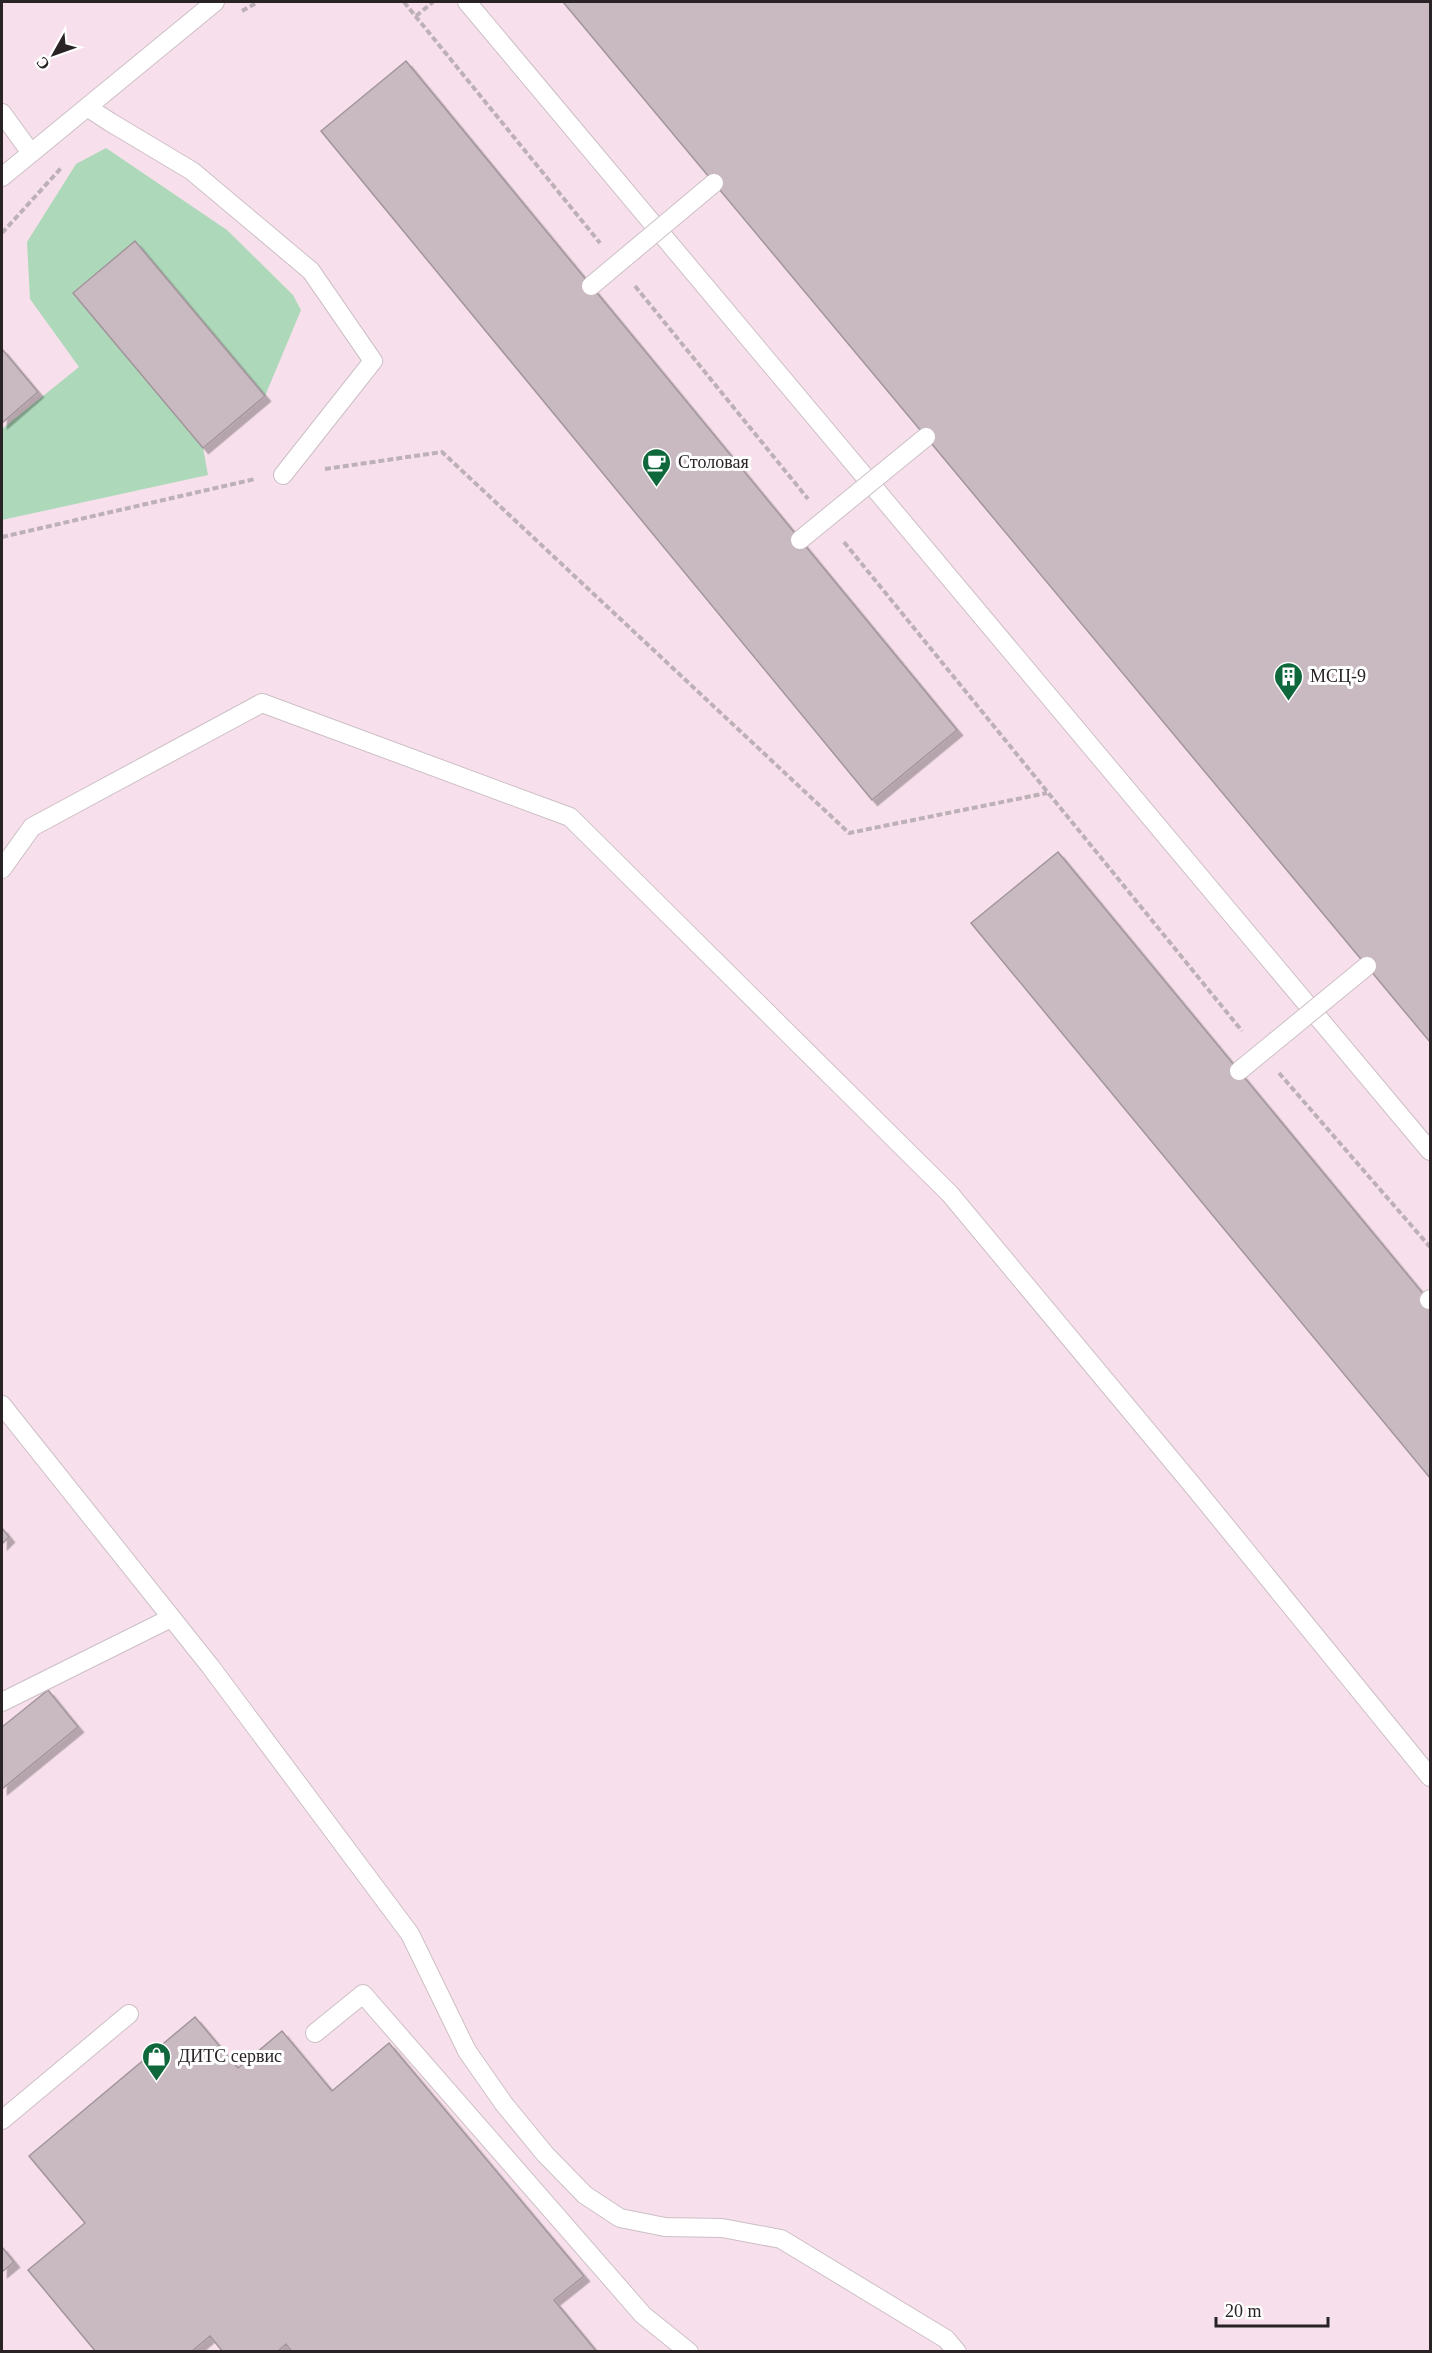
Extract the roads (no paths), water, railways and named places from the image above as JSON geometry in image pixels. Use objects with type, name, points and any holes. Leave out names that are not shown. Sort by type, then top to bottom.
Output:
[{"type":"lane","points":[[2,177],[215,2]]},
{"type":"lane","points":[[467,2],[1431,1151]]},
{"type":"lane","points":[[87,106],[110,123],[192,171],[311,271],[373,361],[283,475]]},
{"type":"lane","points":[[2,113],[31,153]]},
{"type":"lane","points":[[591,286],[714,183]]},
{"type":"lane","points":[[800,540],[926,437]]},
{"type":"lane","points":[[2,869],[32,827],[262,703],[570,817],[950,1194],[1194,1487],[1431,1778]]},
{"type":"lane","points":[[1239,1071],[1367,966]]},
{"type":"lane","points":[[2,1405],[210,1666],[410,1934],[467,2051],[504,2104],[545,2154],[585,2195],[620,2218],[665,2227],[722,2228],[780,2239],[946,2339],[957,2352]]},
{"type":"lane","points":[[2,1702],[171,1618]]},
{"type":"lane","points":[[315,2033],[363,1994],[643,2315],[689,2352]]},
{"type":"lane","points":[[2,2120],[129,2014]]},
{"type":"place","name":"Столовая","points":[[657,488]]},
{"type":"place","name":"МСЦ-9","points":[[1289,702]]},
{"type":"place","name":"ДИТС сервис","points":[[157,2082]]}]
